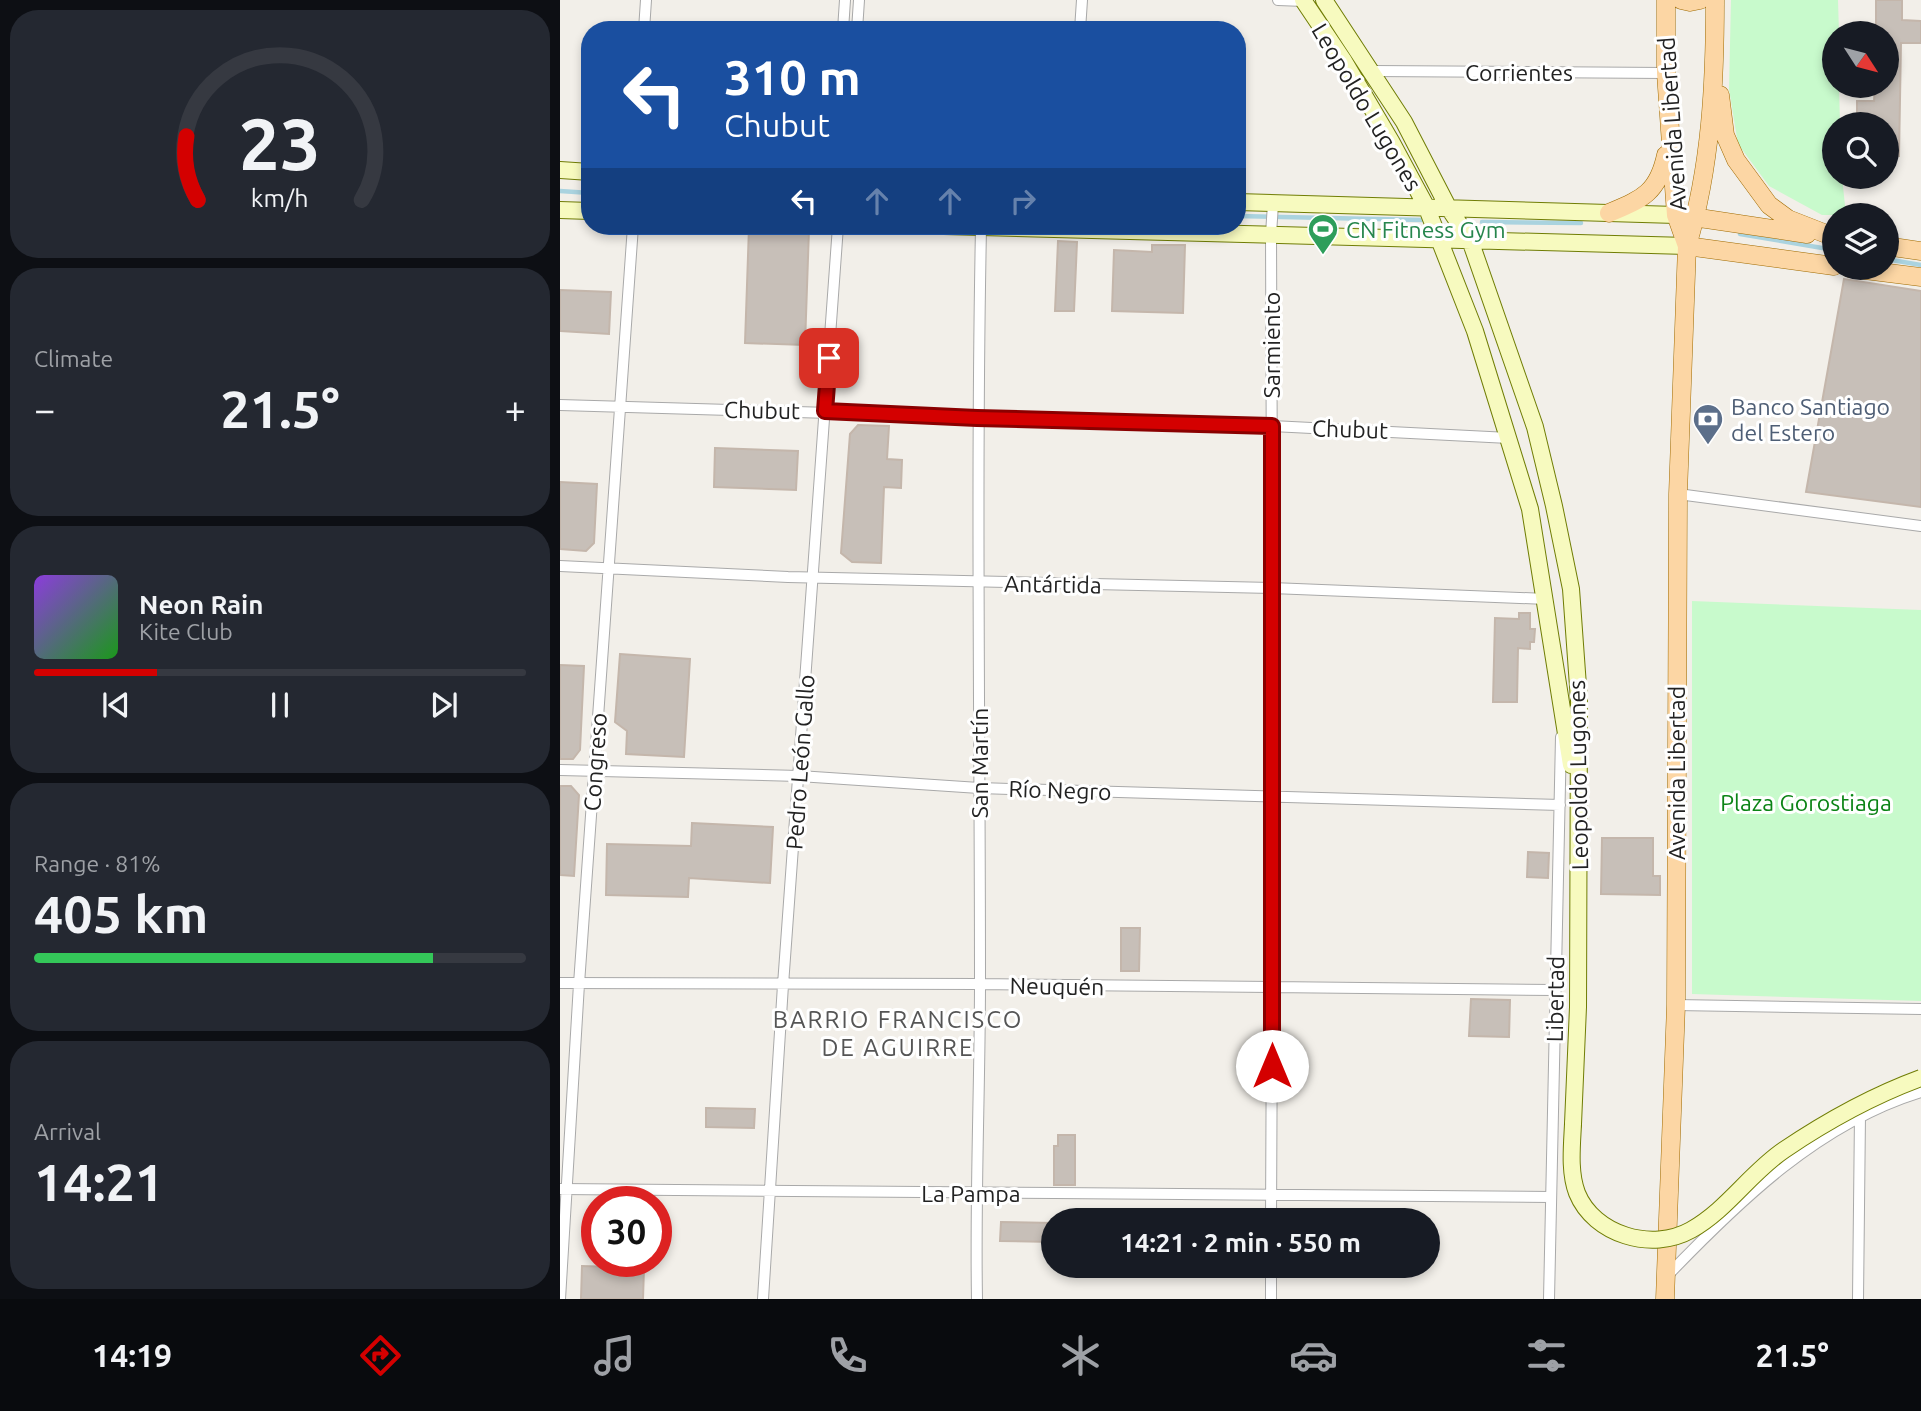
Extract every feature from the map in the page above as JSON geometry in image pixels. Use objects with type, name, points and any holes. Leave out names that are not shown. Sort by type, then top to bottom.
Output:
[{"type":"main road","name":"Leopoldo Lugones","points":[[1303,0],[1351,72],[1426,206],[1475,331],[1530,509],[1570,752],[1579,862]]},
{"type":"main road","name":"Leopoldo Lugones","points":[[1324,0],[1404,122],[1448,207],[1470,240],[1535,427],[1554,506],[1570,589],[1579,700],[1578,1007],[1571,1161],[1576,1192],[1598,1223],[1621,1234],[1645,1240],[1665,1239],[1690,1231],[1720,1209],[1780,1153],[1813,1130],[1854,1107],[1921,1078]]},
{"type":"main road","name":"Avenida Libertad","points":[[1665,0],[1666,73],[1676,215],[1687,246]]},
{"type":"main road","points":[[1681,0],[1700,0]]},
{"type":"main road","name":"Avenida Libertad","points":[[1665,1299],[1676,1005],[1678,494],[1687,246],[1696,217],[1710,125],[1715,62],[1715,0]]},
{"type":"main road","points":[[1715,62],[1725,135],[1736,160],[1769,205],[1788,219],[1822,233]]},
{"type":"main road","points":[[1609,213],[1644,197],[1657,184],[1662,174],[1670,134]]},
{"type":"main road","points":[[560,170],[581,171]]},
{"type":"main road","points":[[1246,204],[1273,208],[1426,206],[1676,215],[1822,236]]},
{"type":"main road","points":[[560,210],[581,211]]},
{"type":"main road","points":[[1246,230],[1687,246],[1822,264]]},
{"type":"main road","points":[[1899,248],[1921,251]]},
{"type":"main road","points":[[1899,274],[1921,277]]},
{"type":"street","points":[[645,21],[646,0]]},
{"type":"street","points":[[844,21],[845,0]]},
{"type":"street","points":[[858,21],[859,0]]},
{"type":"street","points":[[1081,21],[1082,0]]},
{"type":"street","points":[[1278,0],[1303,0]]},
{"type":"street","name":"Corrientes","points":[[1372,71],[1666,73]]},
{"type":"street","name":"Sarmiento","points":[[1271,1208],[1273,208]]},
{"type":"street","name":"Congreso","points":[[560,1299],[564,1189],[632,235]]},
{"type":"street","name":"Pedro León Gallo","points":[[763,1299],[837,235]]},
{"type":"street","name":"San Martín","points":[[976,1299],[975,1193],[980,984],[977,418],[981,235]]},
{"type":"street","name":"Chubut","points":[[560,405],[1402,430],[1509,438]]},
{"type":"street","points":[[1678,494],[1921,526]]},
{"type":"street","name":"Antártida","points":[[560,566],[813,577],[1272,588],[1546,598]]},
{"type":"street","name":"Libertad","points":[[1549,1299],[1561,699]]},
{"type":"street","name":"Río Negro","points":[[560,770],[799,776],[979,788],[1560,805]]},
{"type":"street","name":"Neuquén","points":[[560,983],[1555,990]]},
{"type":"street","points":[[1676,1005],[1921,1009]]},
{"type":"street","points":[[1666,1277],[1696,1245],[1769,1179],[1818,1141],[1860,1115],[1921,1091]]},
{"type":"street","points":[[1857,1299],[1860,1115]]},
{"type":"street","name":"La Pampa","points":[[564,1189],[1551,1197]]},
{"type":"street","points":[[1271,1278],[1271,1299]]},
{"type":"green space","points":[[1731,0],[1838,0],[1839,21],[1822,21],[1822,98],[1839,98],[1840,112],[1822,112],[1822,189],[1843,189],[1845,203],[1822,203],[1822,215],[1769,186],[1738,144],[1729,89]]},
{"type":"green space","name":"Plaza Gorostiaga","points":[[1692,601],[1921,610],[1921,1001],[1692,994]]},
{"type":"building","points":[[1876,0],[1902,0],[1902,20],[1921,21],[1921,43],[1901,43],[1899,156],[1899,112],[1857,112],[1857,101],[1899,98],[1899,21],[1876,21]]},
{"type":"building","points":[[749,235],[809,235],[805,345],[745,343]]},
{"type":"building","points":[[1058,241],[1077,242],[1074,311],[1055,311]]},
{"type":"building","points":[[1152,245],[1185,245],[1183,313],[1112,311],[1114,250],[1152,252]]},
{"type":"building","points":[[1844,280],[1921,291],[1921,507],[1806,492]]},
{"type":"building","points":[[560,290],[611,292],[609,334],[560,331]]},
{"type":"building","points":[[858,425],[889,426],[887,459],[902,460],[901,488],[884,487],[881,563],[852,562],[841,553],[850,434]]},
{"type":"building","points":[[715,448],[798,451],[796,490],[714,487]]},
{"type":"building","points":[[560,482],[597,484],[594,543],[586,551],[560,549]]},
{"type":"building","points":[[1519,613],[1530,613],[1530,629],[1535,629],[1534,642],[1530,642],[1530,649],[1518,648],[1517,702],[1493,702],[1495,618],[1519,619]]},
{"type":"building","points":[[620,654],[690,659],[684,757],[626,754],[627,731],[615,722]]},
{"type":"building","points":[[560,665],[584,666],[580,750],[573,759],[560,759]]},
{"type":"building","points":[[560,786],[571,786],[579,795],[574,876],[560,875]]},
{"type":"building","points":[[692,823],[773,827],[770,883],[689,878],[688,897],[606,895],[607,844],[691,846]]},
{"type":"building","points":[[1602,838],[1653,838],[1653,876],[1660,876],[1660,895],[1601,894]]},
{"type":"building","points":[[1528,852],[1549,853],[1548,878],[1527,877]]},
{"type":"building","points":[[1121,928],[1140,928],[1139,971],[1121,971]]},
{"type":"building","points":[[1471,999],[1510,1000],[1509,1037],[1469,1036]]},
{"type":"building","points":[[706,1108],[755,1109],[754,1128],[706,1127]]},
{"type":"building","points":[[1058,1135],[1075,1135],[1075,1185],[1054,1185],[1054,1146],[1058,1146]]},
{"type":"building","points":[[1001,1222],[1041,1223],[1041,1242],[1000,1241]]},
{"type":"building","points":[[582,1277],[644,1277],[643,1299],[581,1299]]},
{"type":"waterway","points":[[560,191],[581,192]]},
{"type":"waterway","points":[[1246,216],[1423,220]]},
{"type":"waterway","points":[[1482,222],[1581,223]]},
{"type":"waterway","points":[[1740,234],[1822,248]]},
{"type":"waterway","points":[[1899,261],[1921,265]]},
{"type":"place","name":"CN Fitness Gym","points":[[1323,256]]},
{"type":"place","name":"Banco Santiago del Estero","points":[[1708,446]]},
{"type":"district","name":"BARRIO FRANCISCO DE AGUIRRE","points":[[898,1033]]},
{"type":"route","points":[[829,358],[825,411],[1272,426],[1272,1066]]}]
